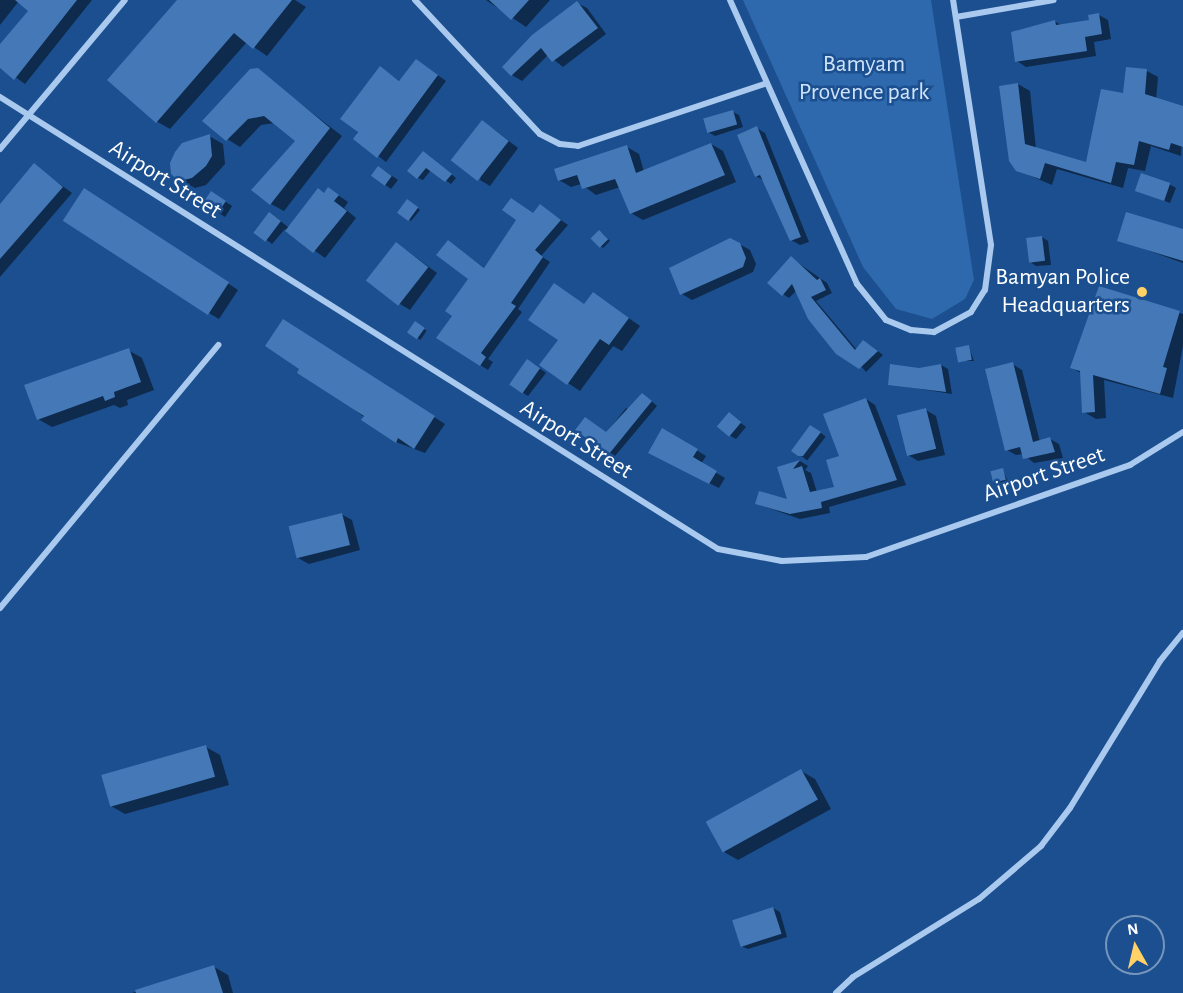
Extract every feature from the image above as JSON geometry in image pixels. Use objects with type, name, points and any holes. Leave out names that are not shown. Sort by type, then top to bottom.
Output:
[{"type":"street","points":[[0,149],[125,0]]},
{"type":"street","points":[[415,0],[540,134],[560,144],[578,146],[767,83]]},
{"type":"street","points":[[730,0],[807,180],[857,284],[886,320],[911,330],[934,332],[971,312],[985,290],[991,245],[953,0]]},
{"type":"street","points":[[956,17],[1054,0]]},
{"type":"street","name":"Airport Street","points":[[0,97],[718,549],[782,561],[866,556],[1130,465],[1183,432]]},
{"type":"street","points":[[0,608],[218,345]]},
{"type":"street","points":[[836,993],[853,977],[979,899],[1041,846],[1070,808],[1160,661],[1183,633]]},
{"type":"green space","name":"Bamyam Provence park","points":[[743,0],[931,0],[974,280],[965,299],[932,319],[896,309],[863,267]]},
{"type":"building","points":[[15,0],[77,0],[14,80],[0,68],[0,44],[28,11]]},
{"type":"building","points":[[177,0],[292,0],[253,49],[234,33],[156,123],[107,80]]},
{"type":"building","points":[[489,0],[529,0],[511,20]]},
{"type":"building","points":[[577,1],[598,28],[552,62],[541,48],[511,76],[502,67],[532,35]]},
{"type":"building","points":[[1099,13],[1102,34],[1085,37],[1087,51],[1015,62],[1011,32],[1055,20],[1056,25],[1089,20],[1088,15]]},
{"type":"building","points":[[416,59],[438,75],[377,158],[353,139],[358,132],[340,119],[380,66],[399,81]]},
{"type":"building","points":[[1126,67],[1147,69],[1145,94],[1183,106],[1183,147],[1171,143],[1169,150],[1139,141],[1134,165],[1116,162],[1111,183],[1045,163],[1040,179],[1016,171],[1009,161],[999,86],[1018,83],[1025,144],[1086,162],[1101,89],[1123,93]]},
{"type":"building","points":[[258,68],[330,128],[270,205],[251,190],[295,141],[264,116],[248,119],[226,141],[202,121],[250,69]]},
{"type":"building","points":[[733,110],[737,124],[707,133],[703,119]]},
{"type":"building","points":[[482,120],[509,141],[477,181],[451,160]]},
{"type":"building","points":[[757,126],[801,237],[790,241],[760,175],[755,177],[737,135]]},
{"type":"building","points":[[210,134],[212,156],[206,166],[192,178],[179,181],[171,174],[170,163],[175,152],[182,143]]},
{"type":"building","points":[[711,143],[725,175],[630,214],[615,179],[582,189],[577,175],[558,181],[554,169],[627,145],[636,173]]},
{"type":"building","points":[[423,151],[452,174],[445,182],[426,168],[417,179],[407,171]]},
{"type":"building","points":[[34,163],[63,187],[0,259],[0,204]]},
{"type":"building","points":[[378,166],[392,176],[385,186],[371,176]]},
{"type":"building","points":[[1141,173],[1170,183],[1164,201],[1135,191]]},
{"type":"building","points":[[328,187],[339,195],[334,201],[347,211],[313,253],[285,231],[318,188],[324,193]]},
{"type":"building","points":[[84,188],[229,282],[208,315],[63,221]]},
{"type":"building","points":[[211,191],[226,201],[218,214],[203,203]]},
{"type":"building","points":[[511,198],[533,213],[540,204],[561,220],[535,250],[543,257],[511,303],[516,306],[481,353],[486,357],[480,366],[436,338],[452,316],[445,311],[468,279],[436,255],[448,240],[484,268],[516,220],[502,210]]},
{"type":"building","points":[[407,199],[418,207],[408,221],[397,213]]},
{"type":"building","points":[[269,212],[281,221],[265,242],[253,233]]},
{"type":"building","points":[[1126,212],[1183,229],[1183,261],[1117,241]]},
{"type":"building","points":[[599,230],[608,239],[600,248],[591,238]]},
{"type":"building","points":[[1042,236],[1045,261],[1029,263],[1026,238]]},
{"type":"building","points":[[730,238],[740,243],[746,258],[743,267],[680,295],[669,268]]},
{"type":"building","points":[[396,242],[428,267],[398,306],[366,281]]},
{"type":"building","points":[[791,256],[817,280],[820,278],[826,290],[811,297],[855,350],[863,340],[878,351],[859,369],[836,354],[808,319],[792,284],[782,296],[767,283]]},
{"type":"building","points":[[554,283],[584,304],[593,292],[629,318],[609,345],[600,339],[567,385],[539,365],[558,340],[528,320]]},
{"type":"building","points":[[1099,286],[1180,311],[1163,367],[1167,368],[1160,394],[1093,375],[1095,412],[1082,413],[1080,371],[1070,368]]},
{"type":"building","points":[[283,319],[435,416],[414,449],[398,438],[396,443],[361,420],[364,416],[297,373],[299,369],[265,346]]},
{"type":"building","points":[[415,321],[425,328],[417,339],[407,332]]},
{"type":"building","points":[[969,345],[972,360],[958,362],[955,348]]},
{"type":"building","points":[[129,348],[141,382],[114,392],[115,397],[105,401],[103,396],[37,420],[24,385]]},
{"type":"building","points":[[527,359],[540,368],[522,394],[509,384]]},
{"type":"building","points":[[1013,362],[1033,442],[1050,437],[1055,452],[1023,459],[1020,447],[1005,451],[985,369]]},
{"type":"building","points":[[890,364],[919,368],[941,364],[946,392],[888,385]]},
{"type":"building","points":[[642,393],[652,401],[609,454],[575,430],[585,417],[606,432]]},
{"type":"building","points":[[866,398],[897,480],[821,502],[822,508],[790,514],[755,504],[759,491],[787,499],[777,467],[800,460],[793,469],[802,466],[810,492],[834,487],[826,460],[839,456],[823,414]]},
{"type":"building","points":[[926,408],[936,449],[907,456],[897,415]]},
{"type":"building","points":[[729,412],[741,422],[729,437],[717,427]]},
{"type":"building","points":[[810,425],[821,432],[803,456],[798,456],[791,451]]},
{"type":"building","points":[[662,428],[698,449],[693,457],[717,471],[709,484],[648,453]]},
{"type":"building","points":[[1003,468],[1006,480],[993,483],[990,471]]},
{"type":"building","points":[[342,513],[350,545],[297,558],[289,526]]},
{"type":"building","points":[[206,745],[215,777],[110,807],[101,775]]},
{"type":"building","points":[[801,769],[818,800],[723,852],[706,822]]},
{"type":"building","points":[[773,907],[782,934],[741,947],[732,920]]},
{"type":"building","points":[[214,965],[223,993],[136,993],[135,990]]},
{"type":"place","name":"Bamyan Police Headquarters","points":[[1142,292]]}]
